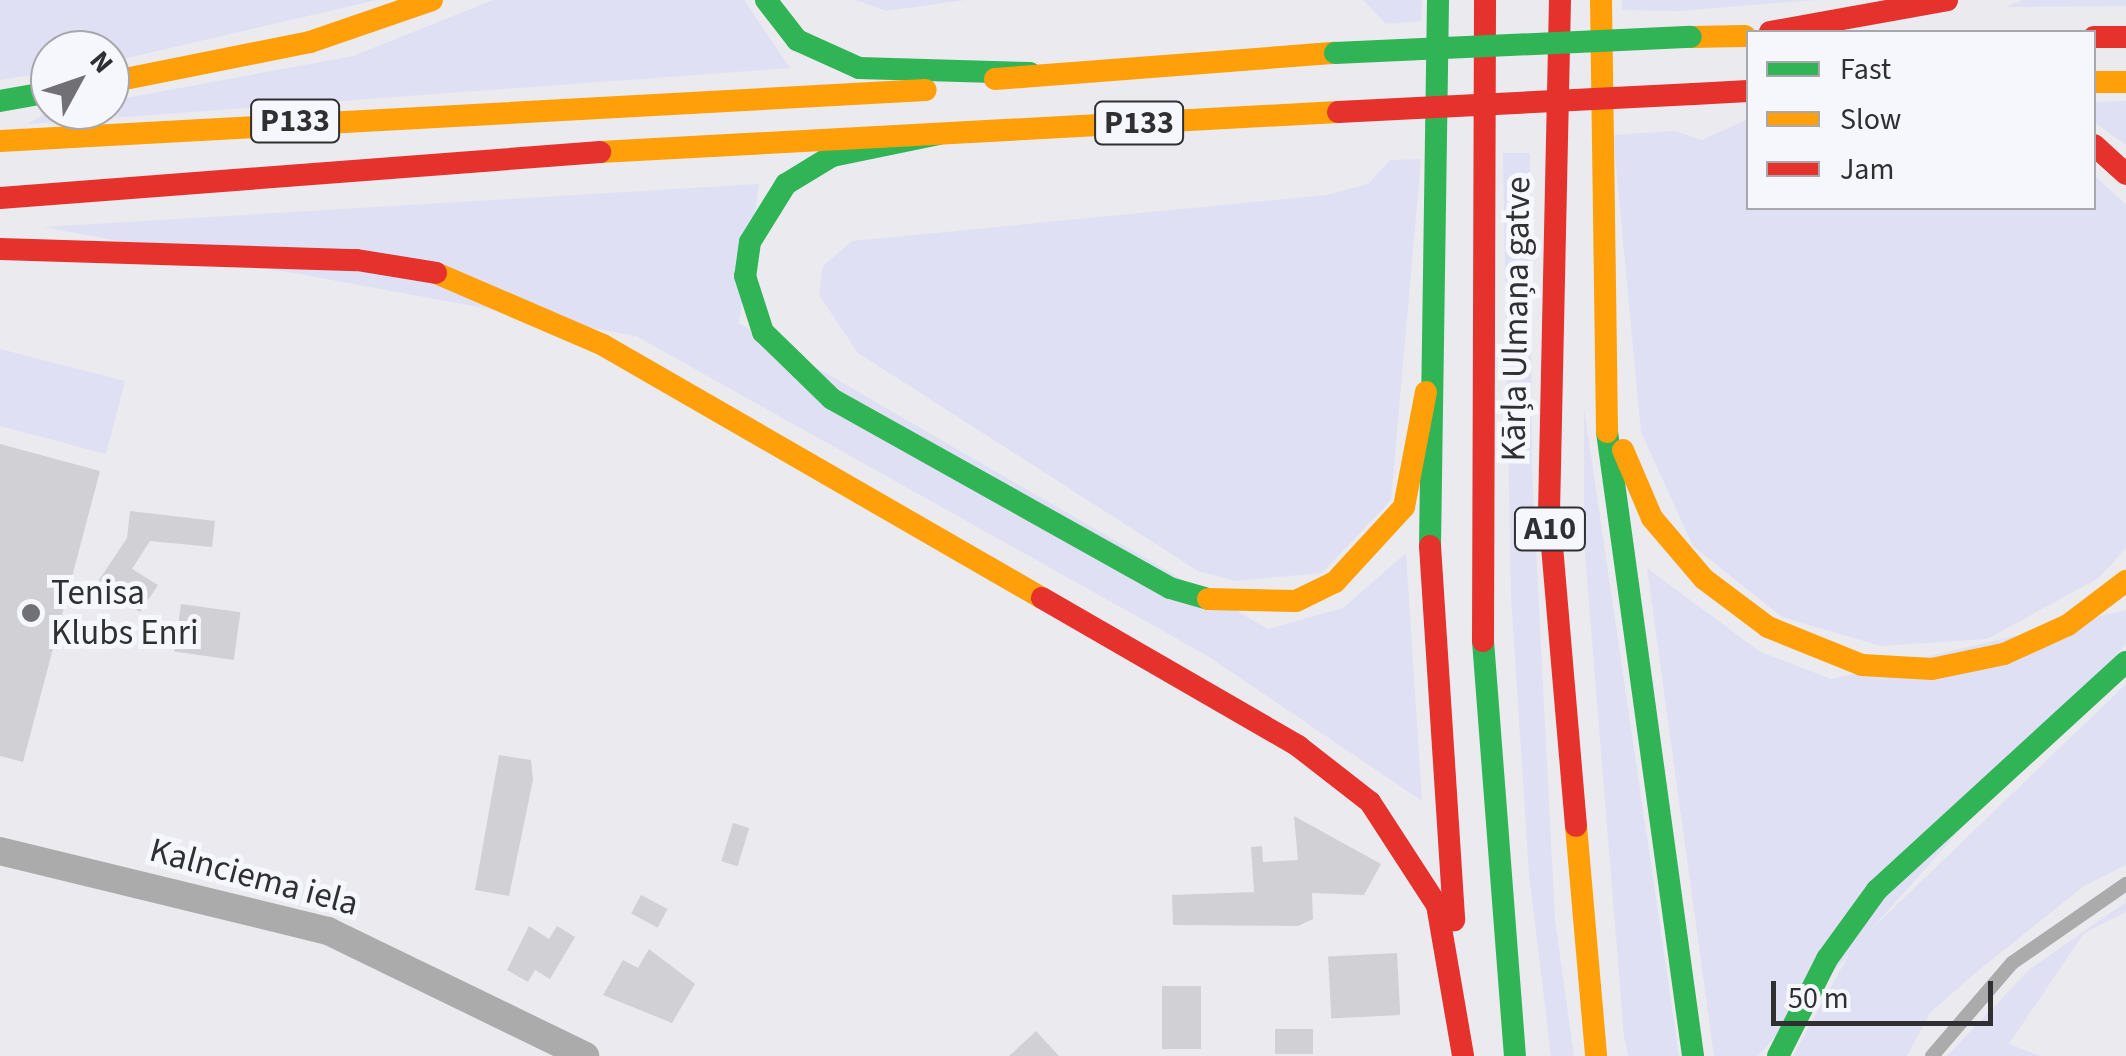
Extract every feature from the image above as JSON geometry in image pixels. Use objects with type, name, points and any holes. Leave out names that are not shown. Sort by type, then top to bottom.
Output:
[{"type":"main road","points":[[130,78],[310,42],[432,0]]},
{"type":"main road","points":[[766,0],[797,40],[859,68],[1030,72]]},
{"type":"main road","points":[[1438,0],[1426,392],[1432,653],[1462,1046]]},
{"type":"main road","name":"Kārļa Ulmaņa gatve","points":[[1485,0],[1477,515],[1497,906],[1516,1056]]},
{"type":"main road","name":"Kārļa Ulmaņa gatve","points":[[1560,0],[1548,511],[1596,1056]]},
{"type":"main road","points":[[1601,0],[1601,340],[1618,554],[1693,1056]]},
{"type":"main road","points":[[1781,30],[1947,0]]},
{"type":"main road","name":"P133","points":[[0,142],[879,94],[1030,72],[1336,53],[1746,36]]},
{"type":"main road","points":[[2096,37],[2126,37]]},
{"type":"main road","points":[[2096,82],[2126,82]]},
{"type":"main road","name":"P133","points":[[0,198],[848,132],[939,134],[1746,92]]},
{"type":"main road","points":[[0,101],[30,96]]},
{"type":"main road","points":[[939,134],[832,156],[778,193],[754,232],[745,276],[763,332],[832,399],[1170,588],[1234,606],[1296,601],[1336,582],[1404,508],[1426,392]]},
{"type":"main road","points":[[2096,147],[2126,174]]},
{"type":"main road","points":[[0,248],[357,260],[446,274],[552,317],[1330,770],[1404,842],[1437,905],[1462,1046]]},
{"type":"main road","points":[[1601,340],[1621,442],[1652,518],[1704,579],[1799,643],[1894,669],[1968,664],[2068,625],[2126,581]]},
{"type":"main road","points":[[1778,1056],[1827,958],[1877,890],[2126,662]]},
{"type":"street","name":"Kalnciema iela","points":[[0,851],[328,931],[585,1056]]},
{"type":"lane","points":[[1932,1056],[2012,962],[2126,884]]},
{"type":"shaded area","points":[[0,0],[377,0],[130,57],[130,30],[30,30],[30,75],[0,80]]},
{"type":"shaded area","points":[[493,0],[744,0],[790,68],[130,117],[130,97],[353,56]]},
{"type":"shaded area","points":[[856,0],[965,0],[886,11]]},
{"type":"shaded area","points":[[1363,0],[1422,0],[1421,21],[1386,24]]},
{"type":"shaded area","points":[[1622,0],[1816,0],[1678,11],[1622,10]]},
{"type":"shaded area","points":[[2024,0],[2126,0],[2126,6],[2005,7]]},
{"type":"shaded area","points":[[2126,101],[2126,145],[2096,123],[2096,102]]},
{"type":"shaded area","points":[[1746,120],[1746,210],[2096,210],[2096,177],[2126,205],[2126,548],[2099,578],[1987,639],[1881,646],[1782,617],[1693,546],[1641,432],[1613,135],[1675,131],[1702,140]]},
{"type":"shaded area","points":[[1503,153],[1530,153],[1532,470],[1555,920],[1574,1056],[1551,1056],[1529,874],[1511,596]]},
{"type":"shaded area","points":[[1421,159],[1391,500],[1322,573],[1236,581],[1198,571],[858,353],[819,295],[823,266],[852,241],[1326,195],[1368,184],[1390,160]]},
{"type":"shaded area","points":[[759,184],[739,323],[1268,629],[1343,608],[1406,553],[1422,801],[1206,655],[636,336],[43,227]]},
{"type":"shaded area","points":[[0,349],[125,381],[106,454],[0,426]]},
{"type":"shaded area","points":[[1584,408],[1679,1056],[1628,1056],[1624,1036],[1584,541]]},
{"type":"shaded area","points":[[1647,568],[1759,651],[1831,679],[2126,610],[2126,644],[1758,1056],[1714,1056]]},
{"type":"shaded area","points":[[2126,684],[2126,865],[2084,886],[1974,974],[1930,1013],[1907,1056],[1793,1056],[1853,947]]},
{"type":"shaded area","points":[[2126,902],[2126,912],[2084,933],[2009,1044],[2040,1056],[1947,1056],[2030,969]]},
{"type":"building","name":"Tenisa Klubs Enri","points":[[0,444],[100,471],[23,762],[0,756]]},
{"type":"building","points":[[130,511],[215,521],[212,547],[150,541],[132,569],[158,585],[140,612],[97,583],[127,538]]},
{"type":"building","points":[[181,604],[240,612],[234,660],[174,652]]},
{"type":"building","points":[[499,755],[531,760],[533,780],[509,896],[475,890]]},
{"type":"building","points":[[1294,816],[1381,864],[1364,895],[1312,893],[1313,919],[1298,926],[1173,925],[1172,895],[1254,892],[1251,847],[1262,846],[1263,862],[1298,860]]},
{"type":"building","points":[[733,823],[749,828],[738,866],[721,861]]},
{"type":"building","points":[[641,895],[667,909],[658,928],[631,914]]},
{"type":"building","points":[[529,926],[549,939],[557,926],[575,937],[550,979],[535,970],[528,982],[507,970]]},
{"type":"building","points":[[649,949],[695,984],[672,1023],[603,995],[623,960],[638,968]]},
{"type":"building","points":[[1397,953],[1400,1015],[1331,1019],[1328,957]]},
{"type":"building","points":[[1162,986],[1201,986],[1201,1049],[1162,1049]]},
{"type":"building","points":[[1275,1029],[1313,1029],[1313,1054],[1275,1054]]},
{"type":"building","points":[[1036,1031],[1059,1056],[1009,1056]]},
{"type":"traffic: fast","points":[[766,0],[797,40],[859,68],[1030,73]]},
{"type":"traffic: fast","points":[[1430,546],[1438,0]]},
{"type":"traffic: fast","points":[[1335,53],[1691,37]]},
{"type":"traffic: fast","points":[[0,101],[30,96]]},
{"type":"traffic: fast","points":[[939,134],[832,156],[786,184],[750,242],[745,276],[763,332],[832,399],[1170,588],[1208,599]]},
{"type":"traffic: fast","points":[[1607,432],[1693,1056]]},
{"type":"traffic: fast","points":[[1483,641],[1515,1056]]},
{"type":"traffic: fast","points":[[1778,1056],[1827,959],[1877,890],[2126,662]]},
{"type":"traffic: slow","points":[[130,78],[310,42],[432,0]]},
{"type":"traffic: slow","points":[[1601,0],[1607,432]]},
{"type":"traffic: slow","points":[[1691,37],[1745,36]]},
{"type":"traffic: slow","points":[[995,79],[1335,53]]},
{"type":"traffic: slow","points":[[2096,82],[2126,82]]},
{"type":"traffic: slow","points":[[0,141],[926,90]]},
{"type":"traffic: slow","points":[[600,152],[1338,112]]},
{"type":"traffic: slow","points":[[436,273],[603,345],[1042,598]]},
{"type":"traffic: slow","points":[[1208,599],[1296,601],[1335,582],[1404,507],[1426,392]]},
{"type":"traffic: slow","points":[[1623,450],[1652,518],[1704,579],[1768,627],[1862,665],[1932,669],[2004,654],[2068,625],[2126,581]]},
{"type":"traffic: slow","points":[[1576,826],[1596,1056]]},
{"type":"traffic: jam","points":[[1483,641],[1485,0]]},
{"type":"traffic: jam","points":[[1560,0],[1549,511],[1576,826]]},
{"type":"traffic: jam","points":[[1781,30],[1947,0]]},
{"type":"traffic: jam","points":[[2096,37],[2126,37]]},
{"type":"traffic: jam","points":[[1694,94],[1746,91]]},
{"type":"traffic: jam","points":[[1338,112],[1694,94]]},
{"type":"traffic: jam","points":[[2096,147],[2126,174]]},
{"type":"traffic: jam","points":[[0,198],[600,152]]},
{"type":"traffic: jam","points":[[0,249],[357,260],[436,273]]},
{"type":"traffic: jam","points":[[1430,546],[1454,920]]},
{"type":"traffic: jam","points":[[1042,598],[1298,746],[1370,802],[1437,905],[1463,1056]]},
{"type":"place","name":"Tenisa Klubs Enri","points":[[31,613]]}]
